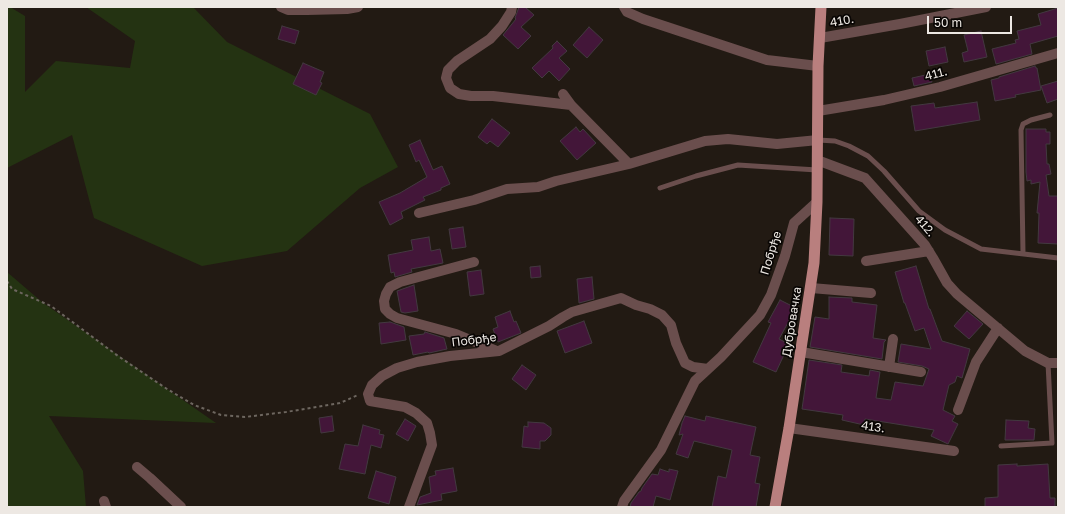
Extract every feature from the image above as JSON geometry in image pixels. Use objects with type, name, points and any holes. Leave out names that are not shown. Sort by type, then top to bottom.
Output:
[{"type":"main road","name":"Дубровачка","points":[[775,507],[789,428],[815,257],[818,66],[821,7]]},
{"type":"street","points":[[281,7],[288,10],[307,10],[347,9],[358,7]]},
{"type":"street","points":[[512,7],[511,12],[502,26],[490,39],[457,61],[448,70],[446,78],[450,88],[459,94],[471,96],[493,96],[571,104]]},
{"type":"street","points":[[624,7],[627,12],[643,20],[767,60],[818,66]]},
{"type":"street","name":"410.","points":[[820,38],[986,7]]},
{"type":"street","name":"411.","points":[[818,111],[884,100],[940,87],[1058,53]]},
{"type":"street","points":[[563,94],[629,164]]},
{"type":"street","points":[[419,213],[474,200],[507,189],[538,187],[556,181],[629,164],[694,144],[715,140],[728,139],[777,144],[818,140]]},
{"type":"street","name":"412.","points":[[817,164],[865,178],[929,251],[947,283],[1025,351],[1053,363]]},
{"type":"street","name":"Побрђе","points":[[622,507],[624,501],[661,450],[695,380],[721,357],[760,315],[771,295],[785,256],[794,223],[817,202]]},
{"type":"street","points":[[866,262],[929,251]]},
{"type":"street","points":[[474,262],[400,282],[390,287],[384,302],[385,309],[397,318],[456,334],[499,351]]},
{"type":"street","points":[[811,288],[870,293]]},
{"type":"street","name":"Побрђе","points":[[372,385],[382,376],[397,368],[417,362],[450,356],[499,351],[549,326],[572,312],[621,298],[662,315],[672,325],[676,343],[685,363],[693,367],[708,369]]},
{"type":"street","points":[[958,410],[976,362],[998,328]]},
{"type":"street","points":[[889,367],[893,339]]},
{"type":"street","points":[[801,352],[921,372]]},
{"type":"street","points":[[372,385],[368,394],[370,401],[405,407],[416,413],[428,423],[432,445],[409,507]]},
{"type":"street","name":"413.","points":[[789,428],[954,451]]},
{"type":"street","points":[[137,467],[181,507]]},
{"type":"lane","points":[[1022,253],[1021,130],[1023,124],[1031,120],[1050,115]]},
{"type":"lane","points":[[818,140],[835,141],[849,146],[868,156],[884,171],[919,211],[945,230],[981,249],[1058,258]]},
{"type":"lane","points":[[660,188],[738,165],[817,164]]},
{"type":"lane","points":[[1001,446],[1052,443],[1053,363]]},
{"type":"path","points":[[7,281],[12,289],[50,306],[118,356],[167,389],[194,405],[221,415],[245,417],[340,404],[356,396],[372,385]]},
{"type":"green space","points":[[7,7],[10,7],[25,16],[25,92],[56,61],[130,68],[135,41],[86,7],[193,7],[227,42],[370,114],[398,167],[360,188],[287,251],[202,266],[94,218],[72,135],[7,168]]},
{"type":"green space","points":[[7,272],[42,302],[216,423],[49,416],[83,471],[86,507],[7,507]]},
{"type":"building","points":[[519,7],[525,7],[534,15],[521,27],[531,36],[518,49],[503,35],[516,19],[515,18]]},
{"type":"building","points":[[1058,8],[1058,36],[1030,44],[1032,54],[996,64],[992,49],[1016,43],[1015,40],[1019,39],[1017,31],[1041,25],[1038,14]]},
{"type":"building","points":[[282,26],[299,31],[295,44],[278,39]]},
{"type":"building","points":[[589,27],[603,40],[587,58],[573,45]]},
{"type":"building","points":[[981,31],[987,57],[964,62],[962,53],[968,51],[964,35]]},
{"type":"building","points":[[557,41],[567,51],[559,58],[570,69],[559,81],[549,71],[542,78],[532,68],[553,48],[552,46]]},
{"type":"building","points":[[945,47],[948,62],[929,66],[926,51]]},
{"type":"building","points":[[303,63],[324,72],[320,82],[322,83],[316,95],[293,84]]},
{"type":"building","points":[[1035,66],[1037,68],[1041,90],[995,101],[991,80]]},
{"type":"building","points":[[930,74],[932,82],[914,86],[912,78]]},
{"type":"building","points":[[1058,81],[1058,99],[1047,103],[1041,86]]},
{"type":"building","points":[[977,102],[980,120],[915,131],[911,106],[934,103],[935,108]]},
{"type":"building","points":[[492,119],[510,133],[498,147],[490,141],[487,144],[478,137]]},
{"type":"building","points":[[576,127],[580,132],[583,129],[596,143],[577,160],[560,141]]},
{"type":"building","points":[[1026,129],[1046,129],[1046,132],[1050,132],[1050,144],[1046,144],[1047,164],[1049,164],[1051,174],[1046,175],[1049,196],[1058,196],[1058,244],[1038,243],[1039,213],[1037,213],[1040,182],[1031,184],[1031,180],[1027,181]]},
{"type":"building","points":[[420,140],[433,170],[442,166],[450,184],[441,188],[441,190],[423,197],[425,200],[401,212],[403,218],[390,225],[379,202],[400,193],[427,177],[419,160],[416,162],[409,145]]},
{"type":"building","points":[[830,218],[854,219],[853,256],[829,255]]},
{"type":"building","points":[[463,227],[466,247],[452,249],[449,229]]},
{"type":"building","points":[[429,237],[431,251],[440,249],[443,263],[411,269],[412,272],[395,277],[394,272],[391,273],[388,255],[413,250],[411,240]]},
{"type":"building","points":[[540,266],[541,277],[531,278],[530,267]]},
{"type":"building","points":[[916,266],[929,309],[942,341],[970,349],[962,378],[957,376],[955,382],[949,385],[943,410],[955,416],[952,421],[958,424],[948,444],[931,436],[934,430],[865,419],[864,425],[842,420],[843,415],[802,409],[809,360],[842,365],[841,372],[869,376],[870,370],[880,372],[876,398],[891,400],[895,382],[923,386],[929,369],[922,366],[898,362],[901,344],[931,349],[924,328],[915,331],[904,303],[895,272]]},
{"type":"building","points":[[481,270],[484,294],[470,296],[467,272]]},
{"type":"building","points":[[592,277],[594,299],[579,303],[577,279]]},
{"type":"building","points":[[414,285],[418,311],[405,313],[401,312],[397,291]]},
{"type":"building","points":[[829,297],[852,298],[852,302],[877,305],[873,338],[886,340],[884,342],[882,359],[810,347],[815,317],[829,319]]},
{"type":"building","points":[[780,300],[796,308],[779,339],[789,344],[776,372],[753,362],[771,323],[768,322]]},
{"type":"building","points":[[510,311],[514,322],[516,321],[521,333],[498,342],[493,329],[498,327],[495,317]]},
{"type":"building","points":[[967,311],[983,324],[969,339],[954,326]]},
{"type":"building","points":[[584,321],[592,343],[565,353],[557,331]]},
{"type":"building","points":[[390,322],[404,327],[406,340],[381,344],[379,323]]},
{"type":"building","points":[[425,332],[444,338],[447,349],[413,355],[409,336],[424,334]]},
{"type":"building","points":[[522,365],[536,375],[526,390],[512,379]]},
{"type":"building","points":[[332,416],[334,431],[321,433],[319,418]]},
{"type":"building","points":[[685,416],[705,421],[706,416],[756,427],[750,455],[760,457],[755,483],[760,484],[756,507],[712,507],[718,476],[726,478],[732,450],[694,441],[688,458],[676,454],[683,434],[679,435]]},
{"type":"building","points":[[405,419],[416,426],[408,441],[396,434]]},
{"type":"building","points":[[1006,420],[1029,421],[1028,428],[1035,429],[1034,440],[1005,440]]},
{"type":"building","points":[[528,422],[544,423],[551,428],[551,435],[545,441],[540,441],[540,449],[522,447],[524,426],[528,427]]},
{"type":"building","points":[[363,425],[380,430],[379,434],[384,435],[381,448],[371,445],[365,474],[339,469],[345,444],[358,446]]},
{"type":"building","points":[[1017,464],[1017,466],[1048,464],[1050,498],[1055,498],[1055,507],[985,507],[985,498],[998,497],[998,465]]},
{"type":"building","points":[[453,468],[457,491],[441,494],[442,500],[417,505],[420,497],[431,493],[429,477],[436,475],[435,471]]},
{"type":"building","points":[[660,469],[669,472],[669,469],[678,471],[670,500],[656,496],[653,507],[630,507],[631,503],[652,474],[658,475]]},
{"type":"building","points":[[376,471],[396,477],[389,504],[368,498]]}]
